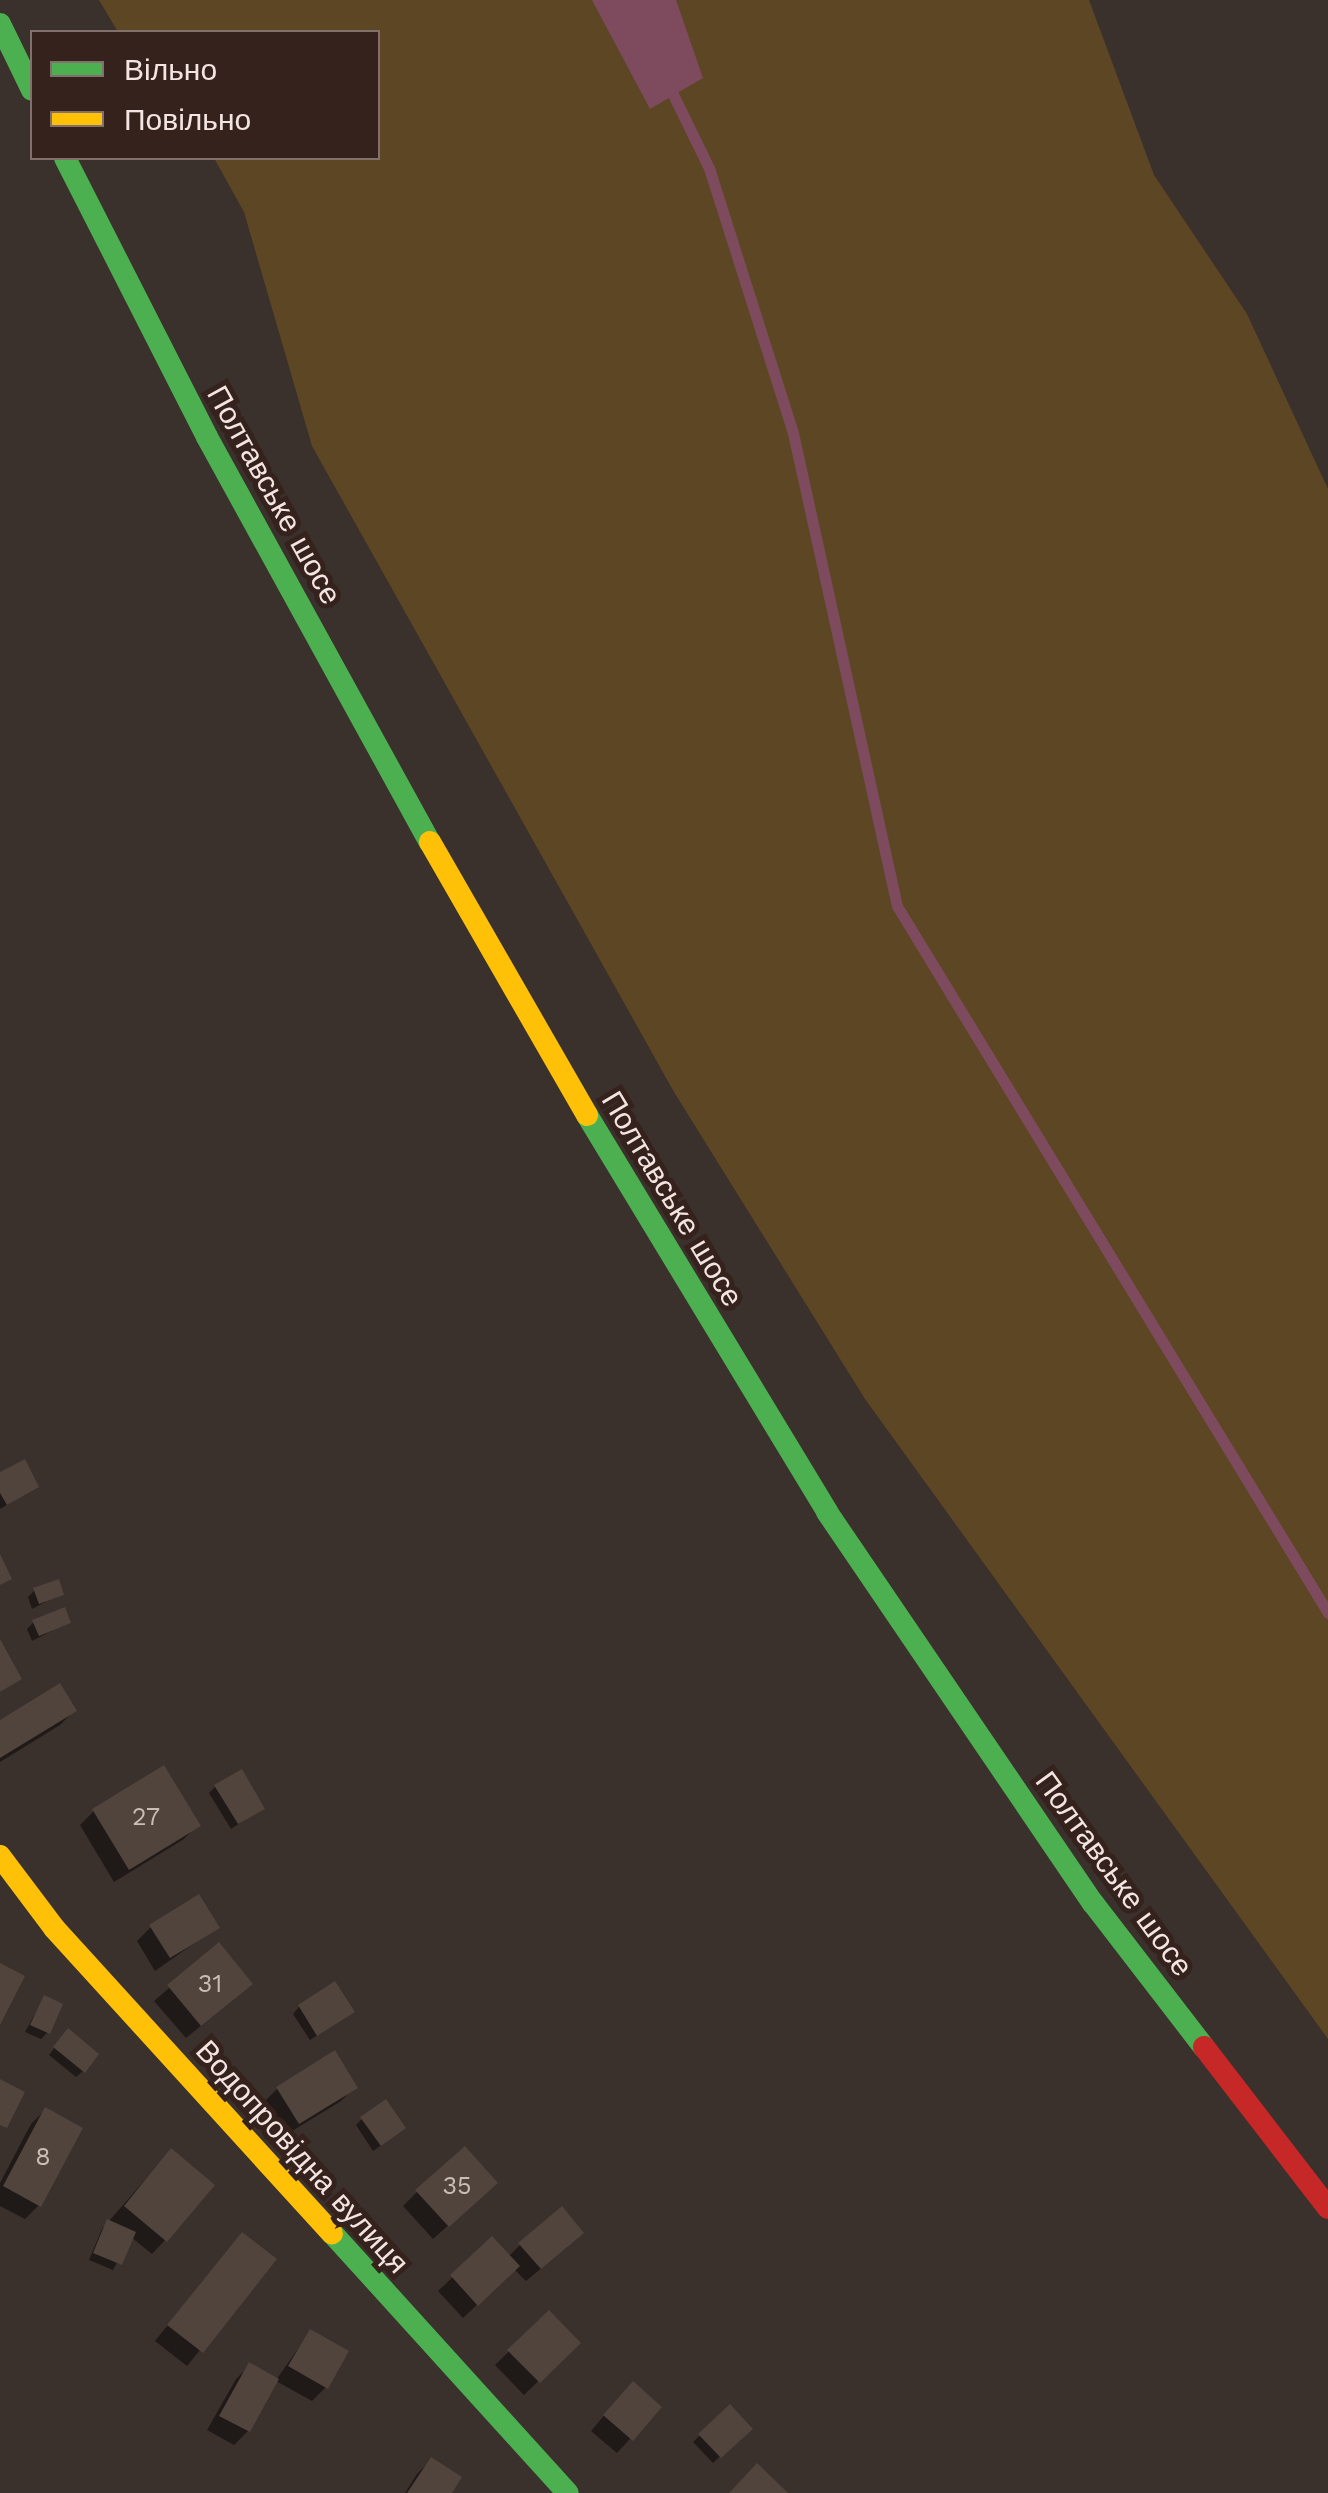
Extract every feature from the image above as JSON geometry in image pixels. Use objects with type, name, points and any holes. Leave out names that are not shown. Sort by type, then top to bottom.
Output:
[{"type":"main road","points":[[0,24],[30,86]]},
{"type":"main road","name":"Полтавське шосе","points":[[67,160],[207,437],[492,954],[826,1512],[1093,1903],[1328,2208]]},
{"type":"main road","name":"Водопровідна вулиця","points":[[0,1856],[54,1928],[568,2493]]},
{"type":"shaded area","points":[[99,0],[1089,0],[1154,175],[1247,314],[1328,489],[1328,2039],[865,1399],[674,1092],[312,446],[244,212],[215,160],[380,160],[380,30],[117,30]]},
{"type":"shaded area","points":[[592,0],[676,0],[703,78],[650,109]]},
{"type":"building","points":[[25,1459],[39,1487],[7,1505],[0,1493],[0,1472]]},
{"type":"building","points":[[0,1554],[12,1579],[0,1585]]},
{"type":"building","points":[[59,1579],[64,1595],[39,1604],[33,1588]]},
{"type":"building","points":[[65,1607],[71,1623],[39,1636],[32,1620]]},
{"type":"building","points":[[0,1639],[22,1679],[0,1692]]},
{"type":"building","points":[[60,1683],[77,1711],[0,1758],[0,1720]]},
{"type":"building","points":[[164,1765],[201,1826],[129,1870],[92,1809]]},
{"type":"building","points":[[242,1769],[265,1809],[238,1824],[214,1785]]},
{"type":"building","points":[[199,1894],[220,1928],[170,1958],[149,1925]]},
{"type":"building","points":[[219,1942],[253,1984],[201,2026],[167,1985]]},
{"type":"building","points":[[0,1963],[25,1976],[0,2025]]},
{"type":"building","points":[[335,1981],[355,2012],[317,2036],[298,2005]]},
{"type":"building","points":[[44,1995],[63,2004],[50,2034],[30,2025]]},
{"type":"building","points":[[68,2028],[99,2054],[85,2073],[53,2047]]},
{"type":"building","points":[[335,2050],[358,2088],[299,2124],[276,2087]]},
{"type":"building","points":[[0,2079],[25,2092],[7,2128],[0,2125]]},
{"type":"building","points":[[386,2099],[406,2128],[381,2146],[360,2117]]},
{"type":"building","points":[[45,2107],[83,2128],[41,2207],[3,2186]]},
{"type":"building","points":[[465,2146],[498,2183],[449,2227],[415,2190]]},
{"type":"building","points":[[171,2148],[215,2185],[167,2242],[124,2206]]},
{"type":"building","points":[[562,2206],[584,2233],[541,2269],[518,2243]]},
{"type":"building","points":[[107,2219],[136,2232],[122,2265],[93,2253]]},
{"type":"building","points":[[242,2232],[277,2259],[203,2353],[167,2325]]},
{"type":"building","points":[[492,2236],[520,2266],[478,2306],[450,2275]]},
{"type":"building","points":[[549,2310],[581,2343],[540,2383],[507,2350]]},
{"type":"building","points":[[310,2329],[349,2351],[328,2389],[288,2366]]},
{"type":"building","points":[[249,2362],[279,2379],[250,2432],[219,2416]]},
{"type":"building","points":[[633,2381],[662,2407],[633,2441],[603,2415]]},
{"type":"building","points":[[730,2404],[753,2429],[721,2458],[698,2434]]},
{"type":"building","points":[[431,2457],[462,2477],[452,2493],[407,2493]]},
{"type":"building","points":[[757,2463],[788,2493],[729,2493]]},
{"type":"waterway","points":[[667,82],[709,168],[793,433],[897,906],[1328,1613]]},
{"type":"traffic: fast","points":[[0,24],[30,86]]},
{"type":"traffic: fast","points":[[66,160],[207,437],[430,842]]},
{"type":"traffic: fast","points":[[587,1115],[827,1512],[1093,1903],[1204,2047]]},
{"type":"traffic: fast","points":[[332,2233],[568,2493]]},
{"type":"traffic: slow","points":[[430,842],[587,1115]]},
{"type":"traffic: slow","points":[[0,1856],[54,1928],[332,2233]]},
{"type":"traffic: jam","points":[[1204,2047],[1328,2208]]}]
